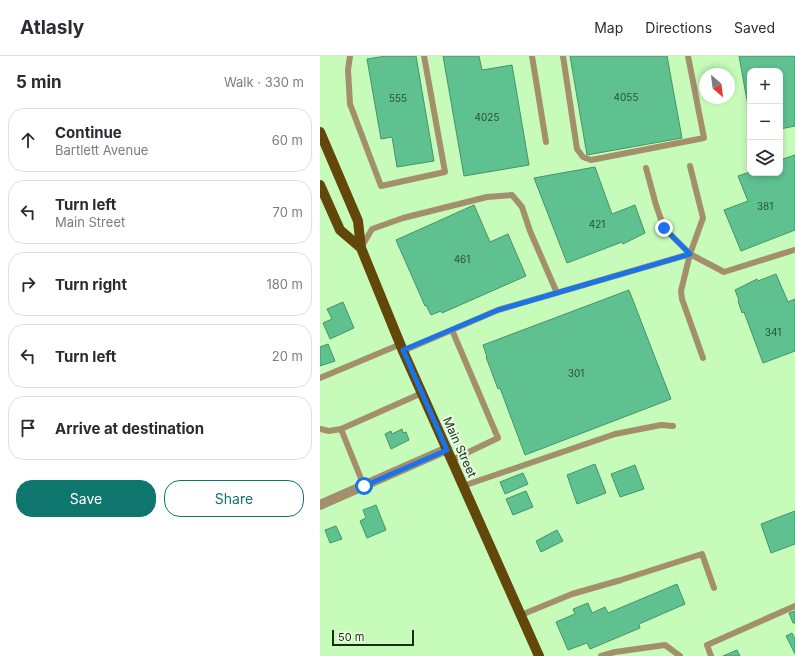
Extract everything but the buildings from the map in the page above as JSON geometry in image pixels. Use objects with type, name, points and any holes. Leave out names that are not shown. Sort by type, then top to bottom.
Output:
[{"type":"main road","name":"Main Street","points":[[320,132],[358,221],[361,248],[402,347],[539,656]]},
{"type":"main road","name":"Main Street","points":[[320,185],[340,230],[361,248]]},
{"type":"street","points":[[320,505],[447,450]]},
{"type":"lane","points":[[350,56],[348,70],[350,104],[381,186],[445,172],[424,56]]},
{"type":"lane","points":[[532,56],[546,142]]},
{"type":"lane","points":[[563,56],[577,149],[583,157],[591,160],[704,138],[688,56]]},
{"type":"lane","points":[[690,166],[703,218],[690,254],[681,291],[682,299],[703,358]]},
{"type":"lane","points":[[646,168],[664,228],[690,254],[724,272],[794,250]]},
{"type":"lane","points":[[361,248],[372,229],[403,218],[487,197],[512,195],[522,207],[530,231],[556,293]]},
{"type":"lane","points":[[320,378],[452,330],[498,310],[690,254]]},
{"type":"lane","points":[[452,330],[498,438],[452,460]]},
{"type":"lane","points":[[320,429],[329,431],[341,429],[422,393]]},
{"type":"lane","points":[[463,486],[615,434],[661,425],[674,426]]},
{"type":"lane","points":[[341,429],[364,486]]},
{"type":"lane","points":[[521,616],[572,594],[702,554],[714,588]]},
{"type":"lane","points":[[711,656],[707,645],[795,606]]},
{"type":"lane","points":[[601,656],[615,652],[666,645],[680,656]]},
{"type":"route","points":[[364,486],[447,450],[403,350],[498,310],[690,254],[664,228]]}]
